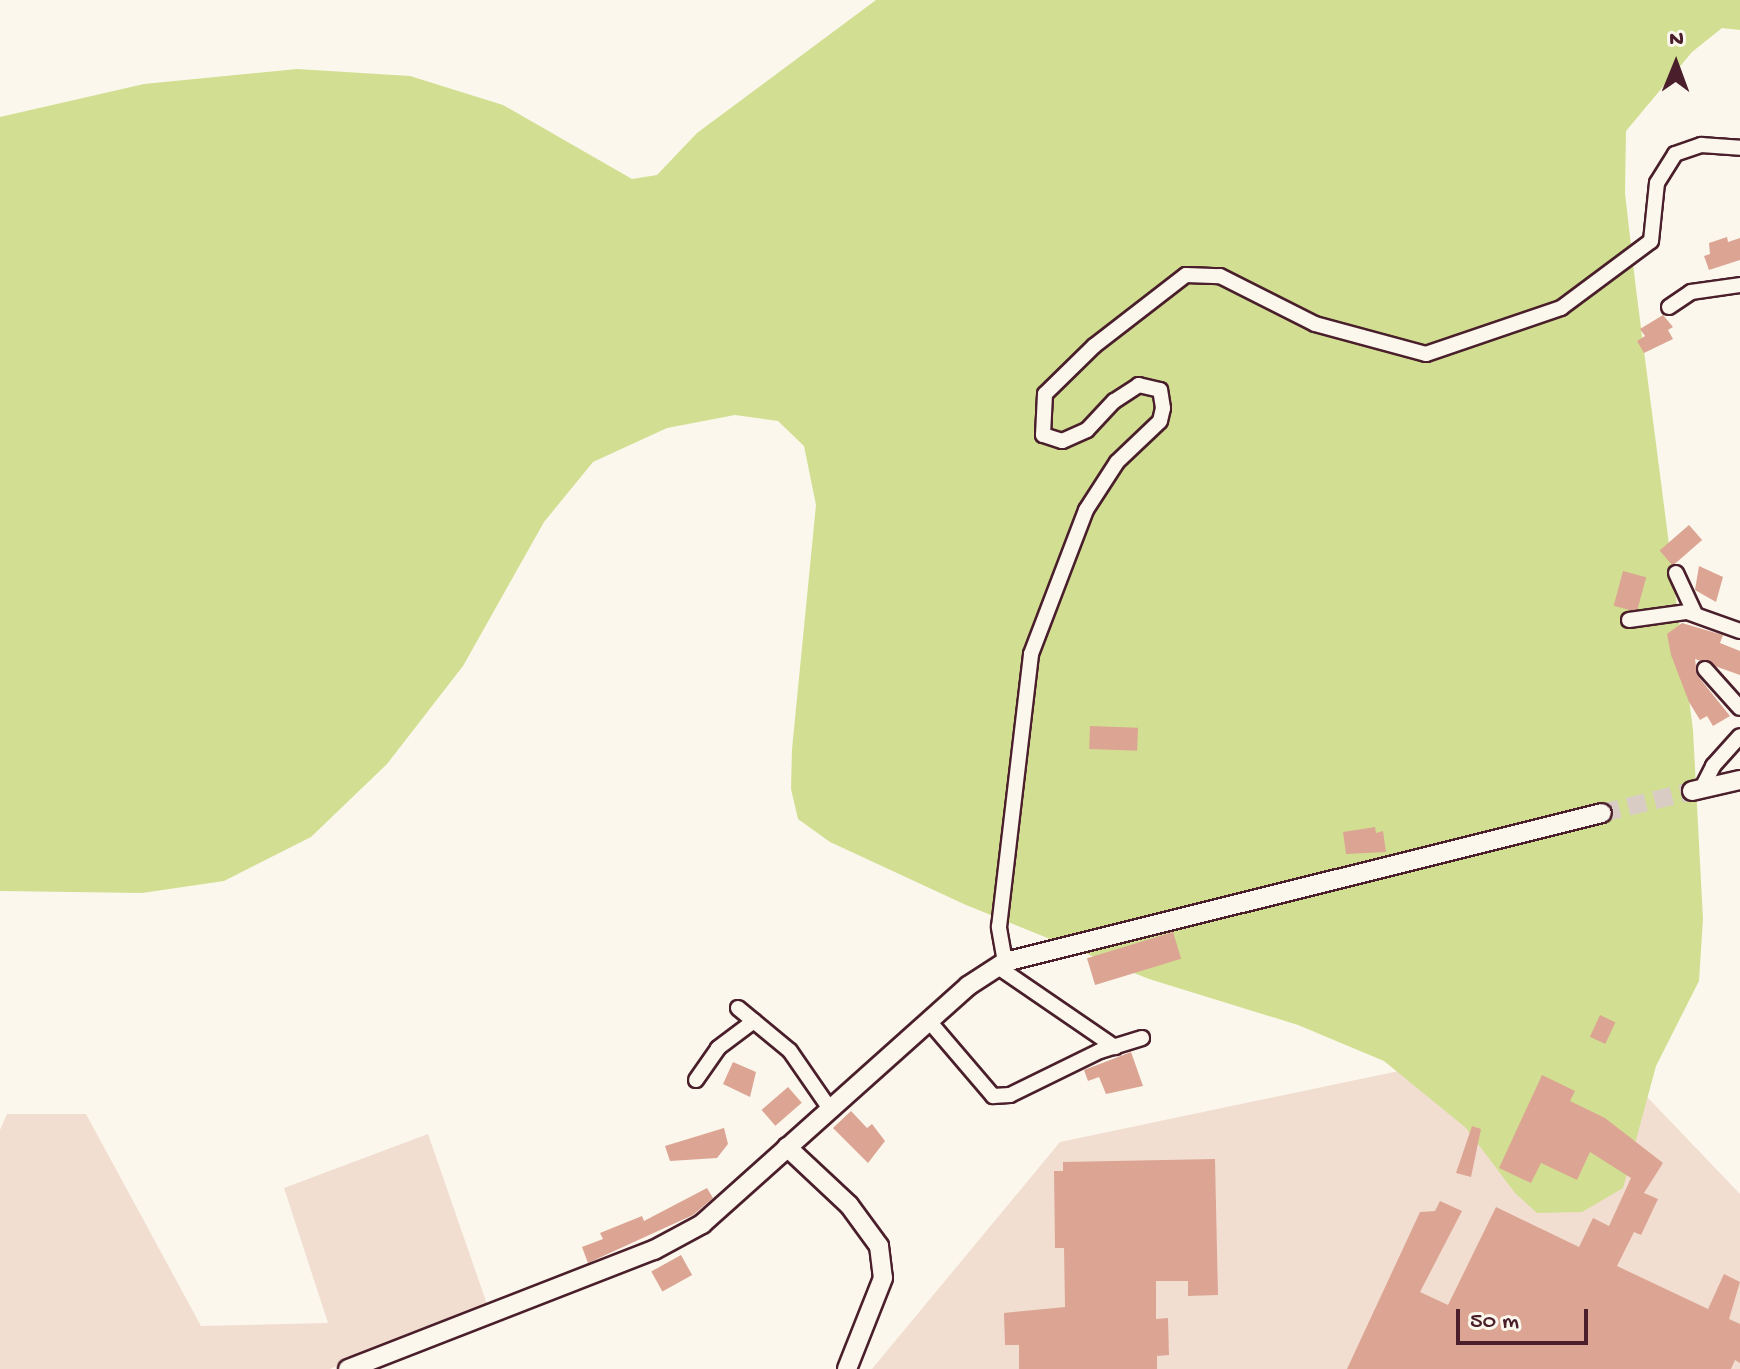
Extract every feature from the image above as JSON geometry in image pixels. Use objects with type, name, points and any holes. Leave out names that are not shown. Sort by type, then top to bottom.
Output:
[{"type":"street","points":[[1115,1047],[1002,965],[999,927],[1031,654],[1093,496],[1117,462],[1160,421],[1163,408],[1160,390],[1139,385],[1114,401],[1087,430],[1062,441],[1043,435],[1040,405],[1055,382],[1172,283],[1196,274],[1242,283],[1315,324],[1364,335],[1397,350],[1435,351],[1573,300],[1651,241],[1657,183],[1675,154],[1701,145],[1740,148]]},
{"type":"street","points":[[1669,307],[1691,292],[1740,285]]},
{"type":"street","points":[[1676,573],[1695,614]]},
{"type":"street","points":[[1629,620],[1695,614],[1740,631]]},
{"type":"street","points":[[1705,669],[1740,708]]},
{"type":"street","points":[[1697,790],[1713,766],[1740,736]]},
{"type":"street","points":[[1697,790],[1740,780]]},
{"type":"street","points":[[348,1369],[654,1250],[732,1201],[787,1147],[929,1021],[1002,965],[1602,813]]},
{"type":"street","points":[[738,1008],[790,1051],[830,1109]]},
{"type":"street","points":[[696,1080],[718,1048],[754,1021]]},
{"type":"street","points":[[929,1021],[993,1096],[1010,1095],[1115,1047],[1142,1038]]},
{"type":"street","points":[[787,1147],[849,1205],[879,1246],[883,1278],[847,1369]]},
{"type":"shaded area","points":[[1585,1032],[1740,1194],[1740,1369],[872,1369],[1060,1142]]},
{"type":"shaded area","points":[[7,1114],[86,1114],[201,1326],[328,1323],[284,1188],[428,1134],[488,1307],[330,1369],[0,1369],[0,1130]]},
{"type":"green space","points":[[876,0],[1740,0],[1740,30],[1722,28],[1692,52],[1626,131],[1625,193],[1693,730],[1703,919],[1699,981],[1656,1066],[1623,1188],[1582,1212],[1537,1213],[1515,1193],[1466,1128],[1384,1061],[1298,1025],[1149,979],[966,905],[830,842],[798,819],[791,789],[792,749],[816,505],[804,446],[778,421],[735,415],[667,428],[593,462],[544,522],[463,666],[387,764],[311,837],[224,881],[142,893],[0,891],[0,117],[144,84],[297,69],[410,76],[503,105],[632,179],[657,175],[697,133]]},
{"type":"building","points":[[1727,237],[1728,242],[1740,238],[1740,260],[1709,270],[1704,256],[1710,254],[1709,243]]},
{"type":"building","points":[[1663,315],[1673,327],[1668,330],[1673,339],[1644,353],[1637,341],[1645,336],[1640,329]]},
{"type":"building","points":[[1689,525],[1702,540],[1673,566],[1660,551]]},
{"type":"building","points":[[1699,566],[1723,577],[1716,602],[1695,590]]},
{"type":"building","points":[[1623,571],[1646,577],[1637,612],[1614,606]]},
{"type":"building","points":[[1682,623],[1723,635],[1720,643],[1740,651],[1740,675],[1695,659],[1697,675],[1730,716],[1713,726],[1707,716],[1700,720],[1689,702],[1671,655],[1667,634]]},
{"type":"building","points":[[1090,726],[1138,728],[1137,751],[1089,749]]},
{"type":"building","points":[[1375,827],[1376,833],[1383,831],[1386,852],[1346,854],[1343,832]]},
{"type":"building","points":[[1173,932],[1181,959],[1095,985],[1087,958]]},
{"type":"building","points":[[1600,1015],[1615,1022],[1605,1044],[1590,1037]]},
{"type":"building","points":[[1131,1052],[1143,1086],[1106,1094],[1099,1077],[1088,1081],[1084,1070]]},
{"type":"building","points":[[733,1062],[756,1072],[750,1097],[723,1084]]},
{"type":"building","points":[[1542,1075],[1575,1091],[1570,1101],[1605,1118],[1663,1163],[1644,1193],[1658,1199],[1641,1235],[1634,1232],[1617,1266],[1708,1309],[1724,1274],[1740,1282],[1729,1319],[1740,1324],[1740,1363],[1735,1360],[1731,1369],[1347,1369],[1420,1212],[1435,1211],[1440,1201],[1462,1211],[1420,1292],[1448,1305],[1496,1207],[1579,1247],[1593,1218],[1609,1226],[1631,1178],[1590,1152],[1577,1180],[1541,1163],[1531,1183],[1499,1168]]},
{"type":"building","points":[[788,1087],[802,1103],[775,1126],[762,1110]]},
{"type":"building","points":[[851,1111],[867,1128],[872,1124],[885,1141],[868,1163],[833,1128]]},
{"type":"building","points":[[1472,1126],[1481,1129],[1471,1177],[1456,1173]]},
{"type":"building","points":[[724,1128],[728,1144],[717,1158],[670,1161],[665,1146]]},
{"type":"building","points":[[1215,1159],[1218,1295],[1188,1296],[1188,1281],[1156,1281],[1156,1319],[1168,1318],[1169,1355],[1157,1356],[1157,1369],[1019,1369],[1019,1345],[1005,1345],[1004,1313],[1065,1307],[1064,1248],[1055,1248],[1054,1171],[1063,1171],[1063,1162]]},
{"type":"building","points":[[707,1188],[713,1198],[693,1215],[588,1263],[582,1247],[603,1239],[600,1233],[642,1216],[644,1221]]},
{"type":"building","points":[[681,1255],[692,1275],[662,1292],[651,1271]]},
{"type":"tunnel","points":[[1602,813],[1692,791]]}]
